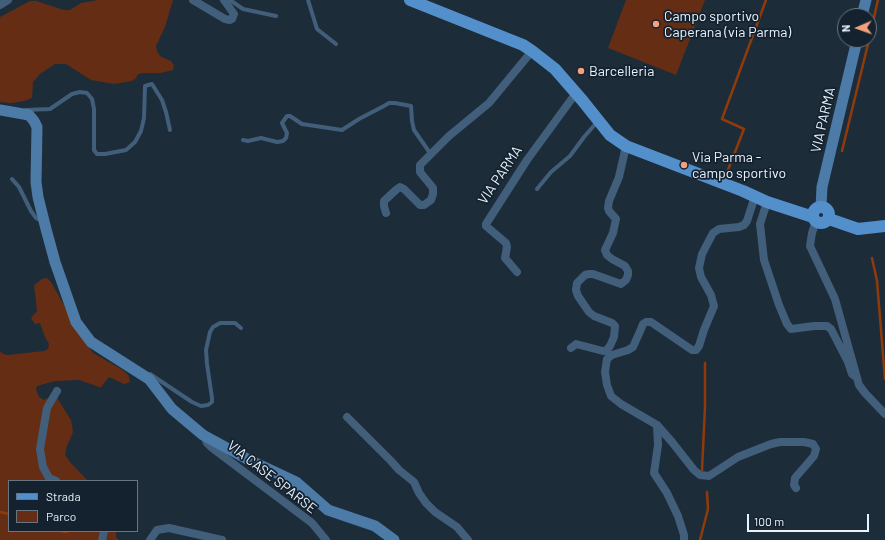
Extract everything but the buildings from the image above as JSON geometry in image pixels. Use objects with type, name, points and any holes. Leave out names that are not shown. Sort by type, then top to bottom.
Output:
[{"type":"main road","points":[[410,0],[523,45],[532,51],[555,69],[610,134],[626,146],[823,223],[829,219]]},
{"type":"main road","points":[[815,219],[815,210],[821,207],[827,209],[829,212],[829,219]]},
{"type":"main road","points":[[829,219],[858,229],[885,226]]},
{"type":"street","points":[[0,5],[8,0]]},
{"type":"street","points":[[193,0],[223,18],[230,20],[234,14],[224,0]]},
{"type":"street","name":"VIA PARMA","points":[[821,207],[822,187],[855,48]]},
{"type":"street","points":[[386,213],[384,201],[400,187],[420,205],[424,205],[431,200],[434,194],[433,188],[420,172],[420,165],[430,153],[489,103],[532,51]]},
{"type":"street","name":"VIA PARMA","points":[[517,272],[505,258],[507,247],[506,243],[486,226],[486,224],[527,160],[576,93]]},
{"type":"street","points":[[0,110],[29,116],[34,121],[36,127],[36,182],[38,197],[55,262],[76,322],[91,342],[149,379],[172,409],[204,435],[249,460],[296,482],[328,510],[375,526],[394,540]]},
{"type":"street","points":[[570,348],[576,344],[606,351],[614,337],[615,326],[612,323],[588,312],[576,290],[577,283],[585,275],[593,274],[621,284],[626,280],[628,275],[628,271],[625,266],[612,259],[605,250],[611,239],[616,219],[609,211],[609,201],[619,177],[626,146]]},
{"type":"street","points":[[755,196],[747,221],[744,225],[720,229],[713,233],[702,254],[699,268],[701,277],[711,295],[714,306],[704,330],[700,346],[696,350],[692,350],[651,322],[646,322],[641,329],[633,347],[612,355],[607,359],[605,372],[607,385],[611,396],[620,404],[657,425],[694,470],[700,475],[709,476],[738,457],[771,444],[780,442],[804,442],[813,444],[816,449],[814,456],[795,478],[794,485],[796,488]]},
{"type":"street","points":[[767,202],[760,224],[764,260],[787,324],[791,328],[827,326],[831,329],[848,362],[852,374],[858,378]]},
{"type":"street","points":[[815,219],[810,246],[835,299],[860,384],[865,393],[885,414]]},
{"type":"street","points":[[54,480],[50,478],[43,467],[40,449],[47,408],[57,392]]},
{"type":"street","points":[[347,417],[399,470],[414,482],[426,503],[435,512],[457,527],[468,540]]},
{"type":"street","points":[[657,425],[658,446],[654,472],[667,493],[678,516],[684,534],[684,540]]},
{"type":"street","name":"VIA CASE SPARSE","points":[[204,435],[204,438],[211,446],[312,523],[326,540]]},
{"type":"street","points":[[150,540],[157,530],[169,528],[222,540]]},
{"type":"lane","points":[[230,0],[243,9],[276,16]]},
{"type":"lane","points":[[308,0],[317,29],[336,44]]},
{"type":"lane","points":[[12,112],[50,109],[72,94],[80,92],[87,93],[92,99],[94,109],[94,150],[97,154],[126,150],[135,142],[140,131],[144,118],[145,86],[152,84],[162,100],[170,130]]},
{"type":"lane","points":[[243,140],[248,141],[261,138],[277,142],[283,141],[286,138],[287,133],[282,123],[287,116],[290,116],[302,124],[342,130],[389,103],[395,103],[411,106],[414,130],[430,153]]},
{"type":"lane","points":[[537,189],[551,172],[570,156],[598,120]]},
{"type":"lane","points":[[12,179],[19,187],[36,218],[44,220]]},
{"type":"lane","points":[[139,373],[142,371],[151,374],[192,402],[201,406],[208,405],[212,402],[206,350],[210,332],[213,327],[220,323],[235,323],[241,328]]},
{"type":"green space","points":[[98,0],[173,0],[165,27],[156,46],[160,56],[171,61],[174,65],[173,70],[161,73],[138,74],[132,81],[114,84],[91,80],[66,64],[55,64],[40,74],[33,82],[32,98],[11,103],[0,102],[0,17],[30,1],[36,1],[64,10],[70,10],[81,3]]},
{"type":"green space","name":"Campo sportivo Caperana (via Parma)","points":[[626,0],[705,0],[676,75],[608,48]]},
{"type":"green space","points":[[47,278],[51,282],[83,339],[93,353],[123,370],[129,376],[130,382],[124,384],[109,377],[101,387],[79,380],[55,381],[37,386],[36,389],[39,397],[44,400],[50,397],[57,398],[71,420],[73,432],[65,455],[87,480],[8,480],[8,532],[116,532],[116,537],[119,540],[0,540],[0,351],[3,354],[8,355],[44,351],[48,349],[49,344],[40,323],[35,324],[31,318],[37,311],[34,285],[42,279]]},
{"type":"waterway","points":[[726,175],[744,129],[722,119],[766,0]]},
{"type":"waterway","points":[[876,8],[878,0]]},
{"type":"waterway","points":[[842,151],[867,48]]},
{"type":"waterway","points":[[872,258],[877,281],[885,379]]},
{"type":"waterway","points":[[702,470],[705,407],[705,363]]},
{"type":"waterway","points":[[700,540],[708,509],[707,492]]},
{"type":"waterway","points":[[0,512],[8,514]]},
{"type":"place","name":"Campo sportivo Caperana (via Parma)","points":[[656,24]]},
{"type":"place","name":"Barcelleria","points":[[581,71]]},
{"type":"place","name":"Via Parma - campo sportivo","points":[[684,165]]}]
